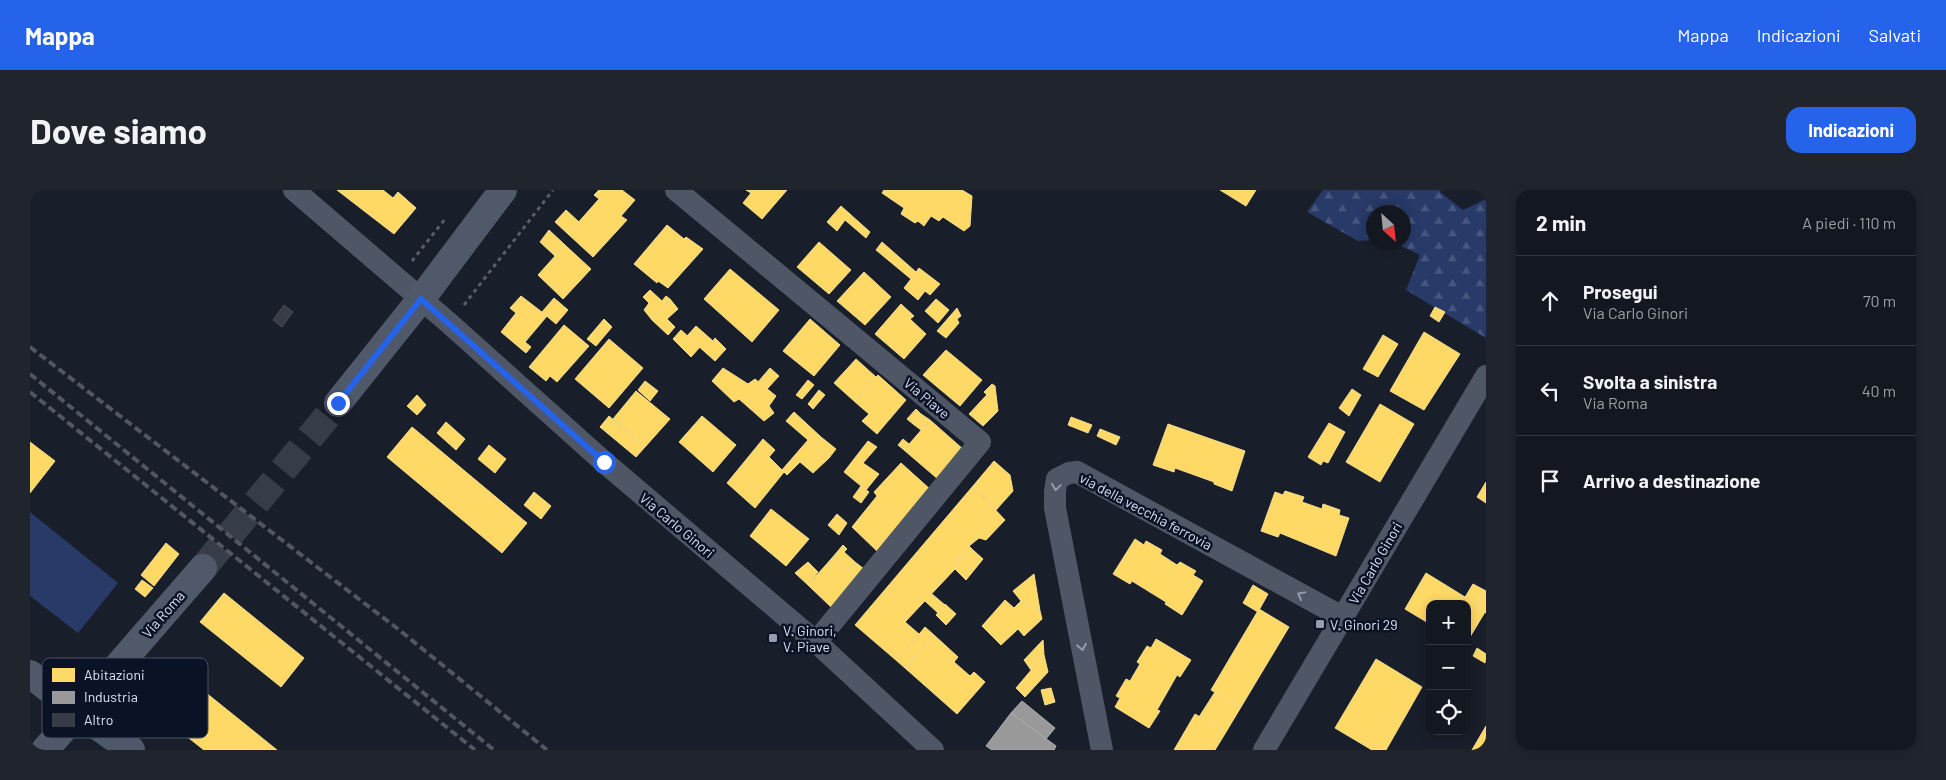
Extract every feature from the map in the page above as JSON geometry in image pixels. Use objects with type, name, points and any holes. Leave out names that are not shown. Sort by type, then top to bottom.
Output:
[{"type":"street","name":"Via Carlo Ginori","points":[[294,190],[450,323],[604,462],[816,642],[933,750]]},
{"type":"street","points":[[338,403],[421,299],[503,190]]},
{"type":"street","name":"Via Piave","points":[[676,190],[980,442],[816,642]]},
{"type":"street","name":"Via Carlo Ginori","points":[[1264,750],[1486,376]]},
{"type":"street","name":"via della vecchia ferrovia","points":[[1102,750],[1055,508],[1057,479],[1076,472],[1344,618]]},
{"type":"street","name":"Via Roma","points":[[125,658],[203,568]]},
{"type":"street","points":[[30,674],[42,684]]},
{"type":"street","name":"Via Roma","points":[[45,750],[55,738]]},
{"type":"street","points":[[114,738],[131,750]]},
{"type":"path","points":[[450,323],[553,190]]},
{"type":"path","points":[[398,280],[451,212]]},
{"type":"green space","points":[[1323,190],[1441,190],[1440,192],[1463,210],[1486,199],[1486,338],[1406,290],[1420,255],[1410,250],[1411,205],[1366,205],[1366,240],[1358,241],[1307,212]]},
{"type":"green space","points":[[30,512],[118,583],[78,633],[30,596]]},
{"type":"building: Abitazioni","points":[[337,190],[383,190],[393,198],[398,192],[416,208],[394,234]]},
{"type":"building: Abitazioni","points":[[599,190],[622,190],[635,200],[621,216],[627,220],[593,257],[568,234],[599,199],[594,195]]},
{"type":"building: Abitazioni","points":[[746,190],[787,190],[762,219],[743,203],[751,193]]},
{"type":"building: Abitazioni","points":[[884,190],[962,190],[972,196],[970,226],[964,231],[943,217],[939,221],[931,216],[924,226],[918,221],[915,223],[901,214],[904,208],[882,193]]},
{"type":"building: Abitazioni","points":[[1220,190],[1256,190],[1246,206]]},
{"type":"building: Abitazioni","points":[[841,206],[870,232],[866,238],[845,220],[837,231],[827,222]]},
{"type":"building: Abitazioni","points":[[566,210],[579,222],[568,234],[555,222]]},
{"type":"building: Abitazioni","points":[[667,225],[684,239],[686,237],[703,249],[668,288],[658,281],[657,283],[634,264]]},
{"type":"building: Abitazioni","points":[[549,230],[565,245],[555,256],[540,242]]},
{"type":"building: Abitazioni","points":[[819,242],[851,270],[829,294],[797,267]]},
{"type":"building: Abitazioni","points":[[882,242],[916,272],[919,268],[940,284],[930,295],[925,291],[918,300],[904,288],[911,279],[876,250]]},
{"type":"building: Abitazioni","points":[[565,245],[591,269],[563,299],[538,275]]},
{"type":"building: Abitazioni","points":[[730,269],[779,310],[752,342],[704,299]]},
{"type":"building: Abitazioni","points":[[864,272],[891,297],[865,325],[837,301]]},
{"type":"building: Abitazioni","points":[[650,290],[662,301],[666,296],[670,299],[652,320],[644,310],[649,303],[643,297]]},
{"type":"building: Abitazioni","points":[[521,296],[547,316],[520,348],[501,332],[516,313],[510,308]]},
{"type":"building: Abitazioni","points":[[554,298],[568,310],[556,324],[542,312]]},
{"type":"building: Abitazioni","points":[[670,299],[678,309],[667,319],[675,327],[668,335],[652,320]]},
{"type":"building: Abitazioni","points":[[936,299],[949,310],[938,323],[925,311]]},
{"type":"building: Abitazioni","points":[[901,304],[914,316],[910,319],[926,334],[904,359],[875,334]]},
{"type":"building: Abitazioni","points":[[1435,307],[1445,312],[1439,322],[1430,316]]},
{"type":"building: Abitazioni","points":[[957,308],[961,316],[957,319],[959,323],[946,338],[937,331]]},
{"type":"building: Abitazioni","points":[[604,319],[612,327],[596,346],[587,339]]},
{"type":"building: Abitazioni","points":[[810,319],[840,345],[814,376],[783,351]]},
{"type":"building: Abitazioni","points":[[564,325],[589,346],[557,382],[550,376],[546,381],[529,367]]},
{"type":"building: Abitazioni","points":[[696,326],[713,341],[715,338],[726,349],[715,361],[687,336]]},
{"type":"building: Abitazioni","points":[[681,330],[700,347],[691,357],[673,339]]},
{"type":"building: Abitazioni","points":[[1424,332],[1460,354],[1424,410],[1390,391]]},
{"type":"building: Abitazioni","points":[[1383,335],[1398,344],[1378,377],[1363,369]]},
{"type":"building: Abitazioni","points":[[609,339],[643,368],[609,408],[575,379]]},
{"type":"building: Abitazioni","points":[[525,342],[531,347],[526,353],[520,348]]},
{"type":"building: Abitazioni","points":[[946,350],[982,380],[960,406],[923,375]]},
{"type":"building: Abitazioni","points":[[856,359],[876,377],[854,401],[834,383]]},
{"type":"building: Abitazioni","points":[[723,368],[748,384],[755,379],[776,396],[769,406],[774,413],[764,421],[739,399],[734,402],[712,381]]},
{"type":"building: Abitazioni","points":[[770,368],[779,376],[767,389],[758,382]]},
{"type":"building: Abitazioni","points":[[878,375],[906,400],[877,434],[862,421],[869,414],[854,401]]},
{"type":"building: Abitazioni","points":[[808,380],[814,385],[802,399],[796,395]]},
{"type":"building: Abitazioni","points":[[645,381],[658,391],[650,401],[638,390]]},
{"type":"building: Abitazioni","points":[[992,384],[995,386],[987,395],[984,392]]},
{"type":"building: Abitazioni","points":[[995,386],[998,411],[983,426],[969,414]]},
{"type":"building: Abitazioni","points":[[1352,389],[1361,395],[1349,416],[1339,408]]},
{"type":"building: Abitazioni","points":[[819,390],[825,395],[813,409],[808,404]]},
{"type":"building: Abitazioni","points":[[636,391],[670,419],[645,447],[613,419]]},
{"type":"building: Abitazioni","points":[[417,395],[426,405],[417,415],[407,406]]},
{"type":"building: Abitazioni","points":[[1380,404],[1414,424],[1380,482],[1346,462]]},
{"type":"building: Abitazioni","points":[[916,409],[921,414],[913,424],[907,419]]},
{"type":"building: Abitazioni","points":[[794,412],[821,437],[815,446],[829,458],[813,473],[800,462],[787,475],[782,470],[808,440],[786,421]]},
{"type":"building: Abitazioni","points":[[921,414],[930,420],[921,430],[913,424]]},
{"type":"building: Abitazioni","points":[[609,416],[645,447],[636,457],[600,427]]},
{"type":"building: Abitazioni","points":[[702,416],[736,445],[713,472],[679,442]]},
{"type":"building: Abitazioni","points":[[1071,417],[1092,425],[1088,433],[1068,425]]},
{"type":"building: Abitazioni","points":[[930,420],[964,450],[939,480],[904,450]]},
{"type":"building: Abitazioni","points":[[446,422],[465,439],[456,450],[437,433]]},
{"type":"building: Abitazioni","points":[[1329,423],[1345,432],[1328,463],[1323,461],[1321,465],[1308,457]]},
{"type":"building: Abitazioni","points":[[1168,424],[1245,451],[1232,491],[1214,484],[1214,482],[1175,468],[1174,472],[1153,465]]},
{"type":"building: Abitazioni","points":[[412,427],[527,523],[502,553],[387,457]]},
{"type":"building: Abitazioni","points":[[1100,429],[1120,437],[1116,445],[1097,436]]},
{"type":"building: Abitazioni","points":[[821,437],[836,449],[829,458],[815,446]]},
{"type":"building: Abitazioni","points":[[763,439],[775,450],[769,457],[784,472],[755,508],[727,483]]},
{"type":"building: Abitazioni","points":[[903,439],[909,444],[904,450],[898,445]]},
{"type":"building: Abitazioni","points":[[868,441],[877,447],[863,463],[879,474],[866,490],[844,472]]},
{"type":"building: Abitazioni","points":[[30,442],[55,461],[30,493]]},
{"type":"building: Abitazioni","points":[[489,445],[506,459],[495,473],[478,459]]},
{"type":"building: Abitazioni","points":[[994,461],[1010,475],[1013,491],[996,510],[973,486]]},
{"type":"building: Abitazioni","points":[[901,463],[931,490],[878,552],[852,527],[877,496],[874,492]]},
{"type":"building: Abitazioni","points":[[1486,482],[1486,503],[1477,497]]},
{"type":"building: Abitazioni","points":[[861,486],[869,492],[861,503],[853,497]]},
{"type":"building: Abitazioni","points":[[973,486],[1005,520],[986,540],[979,538],[969,546],[973,550],[965,558],[960,556],[954,563],[957,566],[955,569],[905,622],[919,634],[897,661],[855,625]]},
{"type":"building: Abitazioni","points":[[1285,491],[1304,497],[1302,502],[1322,509],[1323,504],[1340,510],[1339,515],[1349,518],[1336,556],[1280,533],[1278,537],[1261,531],[1275,492],[1283,495]]},
{"type":"building: Abitazioni","points":[[534,492],[551,506],[541,519],[524,505]]},
{"type":"building: Abitazioni","points":[[771,509],[809,539],[786,566],[750,536]]},
{"type":"building: Abitazioni","points":[[837,514],[847,523],[839,535],[828,525]]},
{"type":"building: Abitazioni","points":[[1135,539],[1144,545],[1146,541],[1162,550],[1160,554],[1177,565],[1180,562],[1196,571],[1193,575],[1203,581],[1182,615],[1165,604],[1166,602],[1132,581],[1130,584],[1113,574]]},
{"type":"building: Abitazioni","points":[[166,543],[179,554],[154,586],[141,575]]},
{"type":"building: Abitazioni","points":[[843,545],[847,549],[844,552],[855,562],[847,571],[832,558]]},
{"type":"building: Abitazioni","points":[[973,550],[983,559],[966,580],[955,569],[957,566],[954,563],[960,556],[965,558]]},
{"type":"building: Abitazioni","points":[[832,558],[856,579],[832,608],[808,585]]},
{"type":"building: Abitazioni","points":[[808,562],[818,572],[808,585],[795,573]]},
{"type":"building: Abitazioni","points":[[855,562],[864,569],[856,579],[847,571]]},
{"type":"building: Abitazioni","points":[[1426,573],[1465,597],[1463,600],[1426,600],[1426,622],[1405,609]]},
{"type":"building: Abitazioni","points":[[1034,574],[1040,611],[1021,601],[1013,591]]},
{"type":"building: Abitazioni","points":[[142,580],[153,588],[145,597],[135,589]]},
{"type":"building: Abitazioni","points":[[1473,584],[1486,591],[1476,607],[1485,612],[1471,635],[1471,600],[1463,600]]},
{"type":"building: Abitazioni","points":[[1253,585],[1268,594],[1258,612],[1243,603]]},
{"type":"building: Abitazioni","points":[[1486,591],[1486,613],[1476,607]]},
{"type":"building: Abitazioni","points":[[224,593],[304,658],[281,687],[200,622]]},
{"type":"building: Abitazioni","points":[[932,594],[945,605],[938,613],[925,601]]},
{"type":"building: Abitazioni","points":[[1005,600],[1014,608],[1021,601],[1040,611],[1042,619],[1024,636],[1018,629],[1001,645],[982,626]]},
{"type":"building: Abitazioni","points":[[945,604],[956,614],[946,625],[936,615]]},
{"type":"building: Abitazioni","points":[[1259,609],[1289,627],[1241,707],[1211,690]]},
{"type":"building: Abitazioni","points":[[925,627],[934,635],[905,668],[897,661]]},
{"type":"building: Abitazioni","points":[[934,635],[958,657],[954,662],[970,676],[974,672],[985,682],[957,714],[905,668]]},
{"type":"building: Abitazioni","points":[[1156,639],[1191,660],[1180,677],[1177,675],[1157,710],[1160,711],[1149,728],[1115,707],[1120,698],[1116,696],[1126,679],[1130,681],[1140,664],[1137,662],[1147,646],[1151,648]]},
{"type":"building: Abitazioni","points":[[1043,640],[1044,655],[1031,670],[1024,660]]},
{"type":"building: Abitazioni","points":[[1477,648],[1486,654],[1485,663],[1473,656]]},
{"type":"building: Abitazioni","points":[[1044,655],[1048,672],[1025,697],[1016,688]]},
{"type":"building: Abitazioni","points":[[1376,659],[1422,687],[1386,750],[1372,750],[1335,728]]},
{"type":"building: Abitazioni","points":[[1051,688],[1055,702],[1045,705],[1041,690]]},
{"type":"building: Abitazioni","points":[[1215,692],[1241,707],[1226,732],[1199,717]]},
{"type":"building: Abitazioni","points":[[208,694],[277,750],[204,750],[189,738],[208,738]]},
{"type":"building: Abitazioni","points":[[1195,714],[1226,732],[1215,750],[1174,750]]},
{"type":"building: Abitazioni","points":[[1486,726],[1486,750],[1472,750]]},
{"type":"building: Industria","points":[[1022,701],[1055,728],[1046,739],[1011,713]]},
{"type":"building: Industria","points":[[1011,713],[1056,746],[1054,750],[992,750],[986,746]]},
{"type":"building: Altro","points":[[284,305],[293,312],[282,327],[273,320]]},
{"type":"tunnel","points":[[203,568],[338,403]]},
{"type":"railway","points":[[30,347],[398,629],[547,750]]},
{"type":"railway","points":[[30,374],[494,750]]},
{"type":"railway","points":[[30,392],[475,750]]},
{"type":"place","name":"V. Ginori 29","points":[[1320,624]]},
{"type":"place","name":"V. Ginori, V. Piave","points":[[773,638]]},
{"type":"route","points":[[338,403],[421,299],[604,462]]}]
